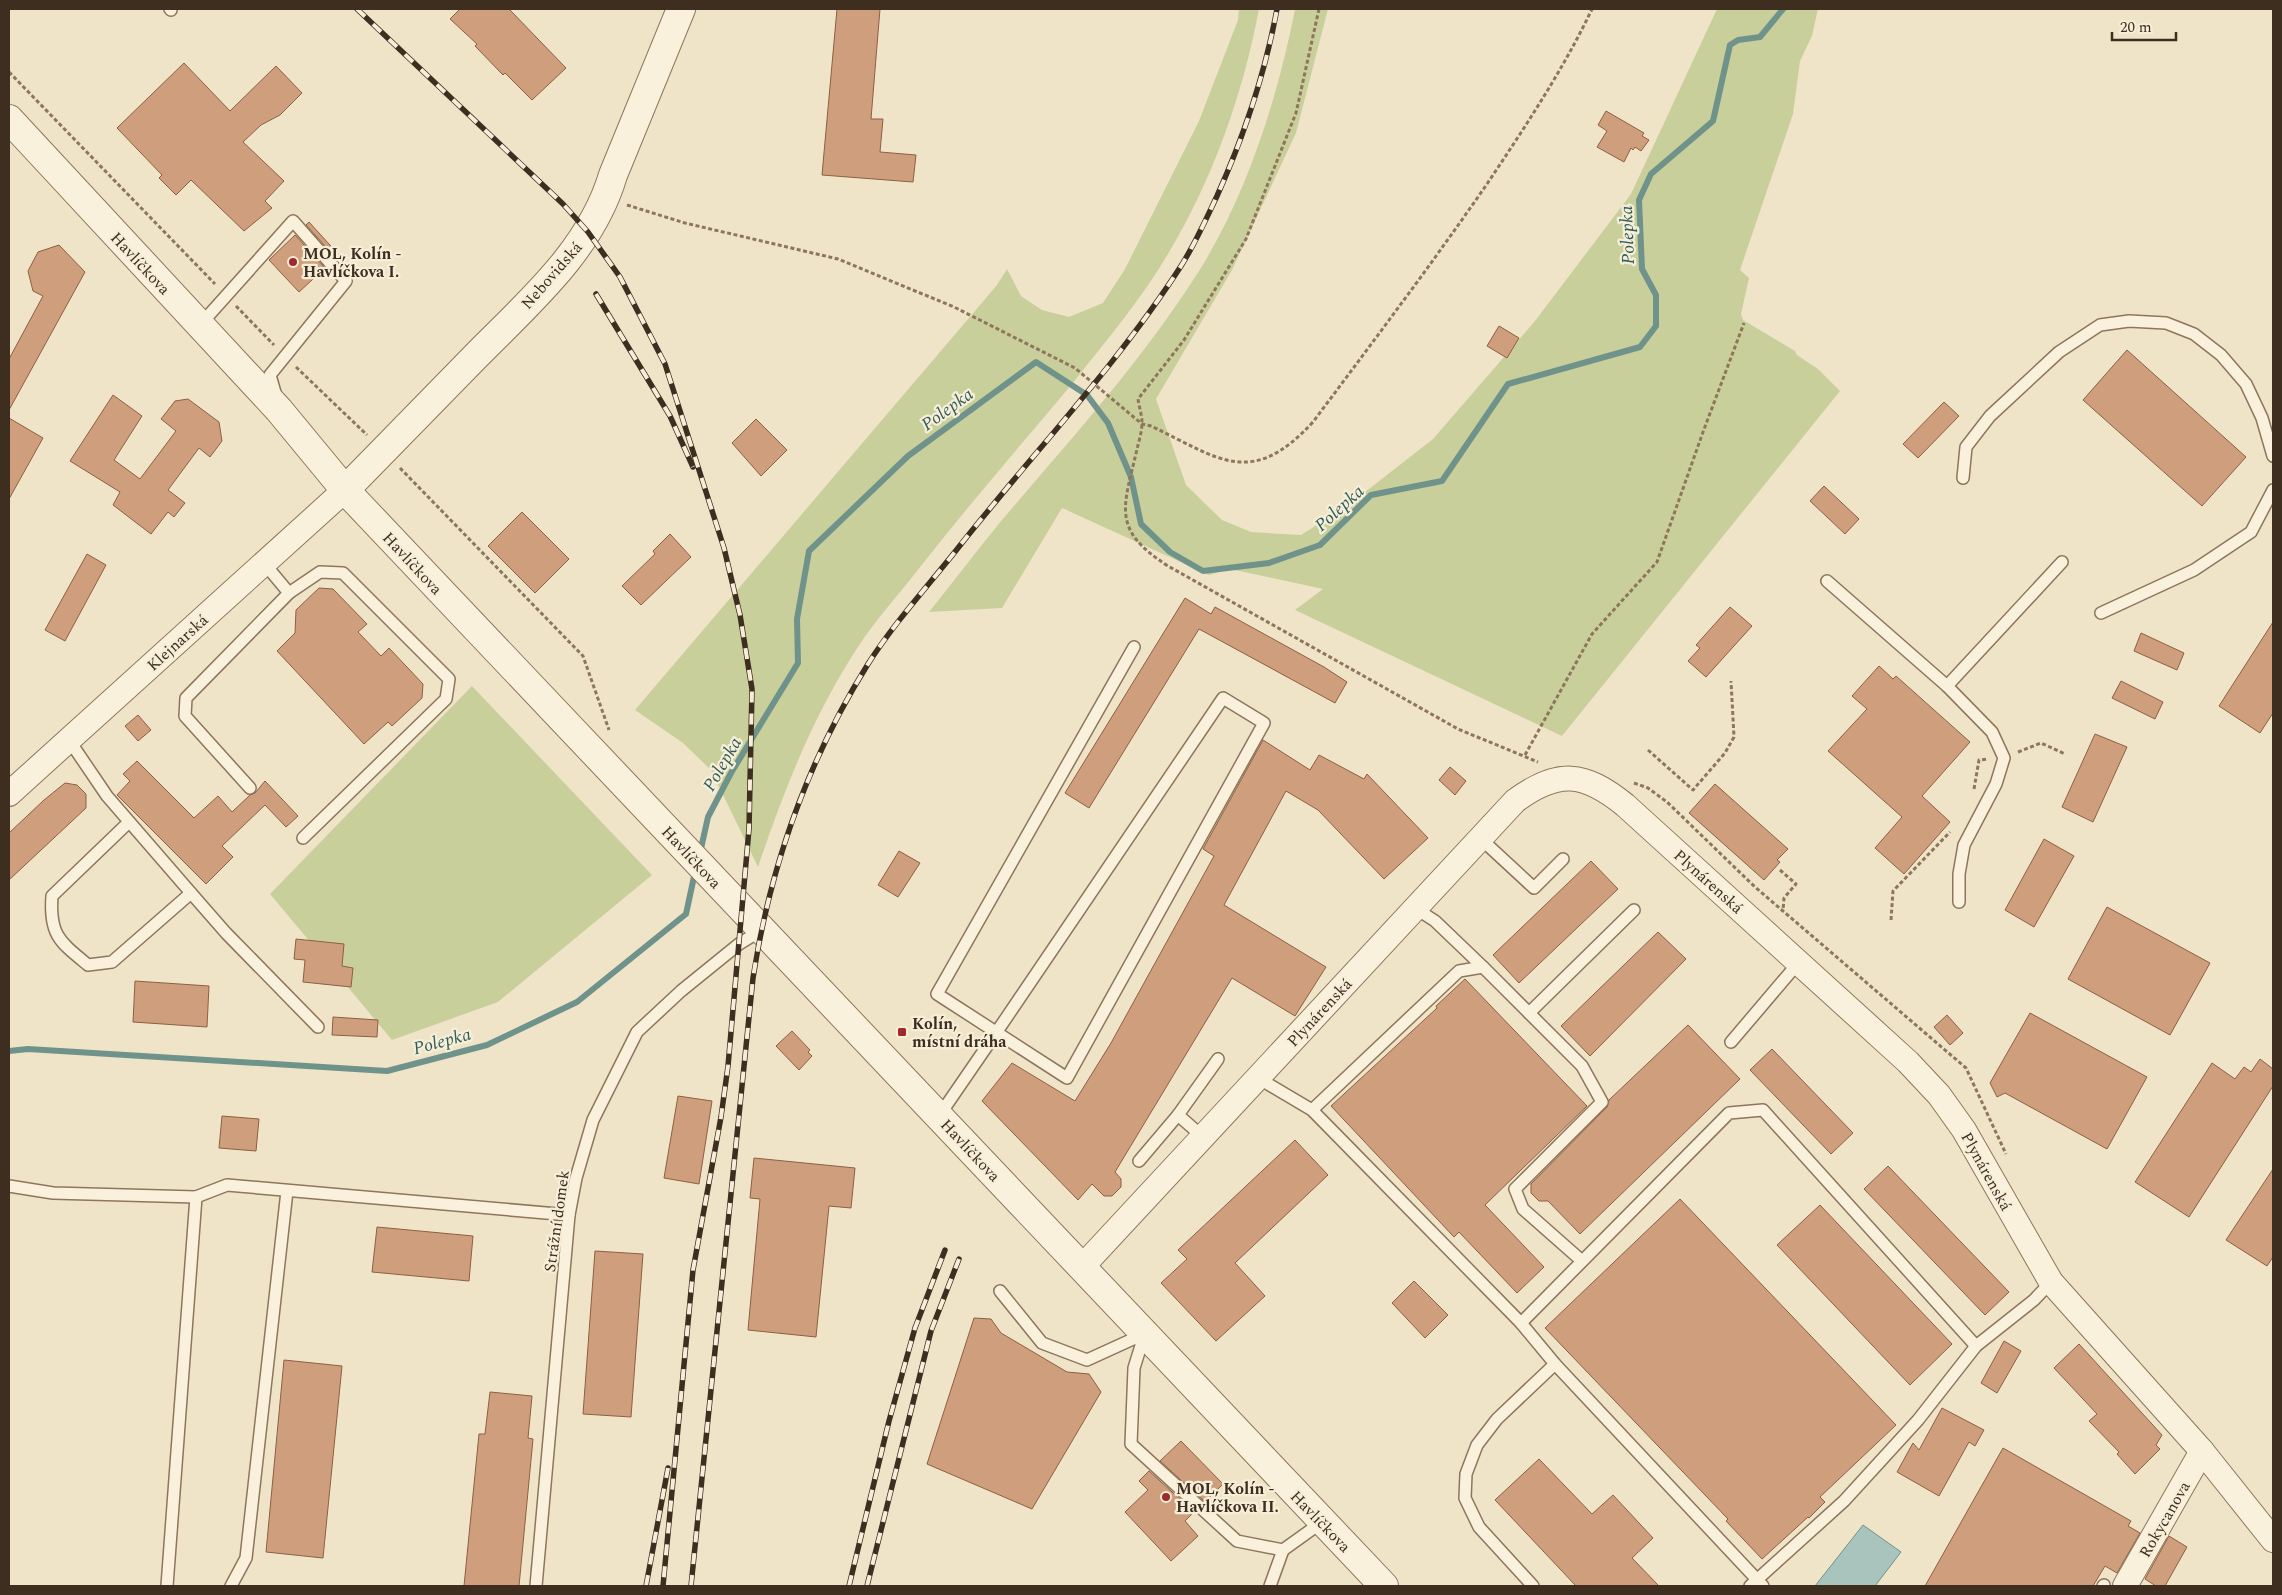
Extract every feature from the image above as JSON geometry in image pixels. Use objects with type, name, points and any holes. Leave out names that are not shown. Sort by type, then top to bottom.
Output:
[{"type":"street","name":"Nebovidská","points":[[345,490],[541,290],[588,232],[608,193],[613,175],[681,9]]},
{"type":"street","name":"Havlíčkova","points":[[9,119],[199,326],[279,410],[345,490],[760,930],[939,1116],[1384,1586]]},
{"type":"street","name":"Klejnarská","points":[[9,794],[345,490]]},
{"type":"street","name":"Plynárenská","points":[[1081,1268],[1203,1137],[1272,1087],[1415,908],[1515,801],[1532,788],[1553,780],[1570,778],[1591,782],[1620,800],[1908,1062],[1939,1095],[1964,1130],[2051,1282],[2202,1451],[2273,1540]]},
{"type":"street","name":"Rokycanova","points":[[2111,1586],[2202,1451]]},
{"type":"lane","points":[[199,326],[293,221],[346,281],[270,375],[279,410]]},
{"type":"lane","points":[[1963,478],[1966,447],[1990,416],[2058,352],[2100,325],[2129,321],[2166,323],[2194,334],[2221,355],[2246,384],[2262,418],[2273,456]]},
{"type":"lane","points":[[2101,613],[2194,570],[2251,532],[2273,490]]},
{"type":"lane","points":[[1947,686],[2062,562]]},
{"type":"lane","points":[[264,563],[289,593]]},
{"type":"lane","points":[[250,788],[185,716],[186,698],[289,593],[320,572],[343,573],[449,679],[446,699],[303,838]]},
{"type":"lane","points":[[1827,582],[1947,686],[1992,732],[2004,758],[1996,784],[1964,845],[1959,874],[1959,902]]},
{"type":"lane","points":[[939,1116],[996,1033],[1223,698],[1264,724],[1068,1078],[996,1033],[937,994],[1134,647]]},
{"type":"lane","points":[[69,740],[107,796],[129,822],[226,933],[318,1027]]},
{"type":"lane","points":[[129,822],[52,896],[50,917],[62,943],[88,965],[112,962],[191,893]]},
{"type":"lane","points":[[1480,838],[1534,888],[1563,859]]},
{"type":"lane","points":[[1415,908],[1439,925],[1582,1066],[1602,1102],[1515,1189],[1523,1209],[1582,1261]]},
{"type":"lane","points":[[1529,1013],[1634,910]]},
{"type":"lane","name":"Strážní domek","points":[[536,1586],[570,1215],[576,1178],[593,1120],[637,1032],[680,991],[739,944],[760,930]]},
{"type":"lane","points":[[1731,1042],[1799,962]]},
{"type":"lane","points":[[1312,1110],[1459,971],[1483,967]]},
{"type":"lane","points":[[1140,1161],[1178,1115],[1218,1059]]},
{"type":"lane","points":[[1272,1087],[1312,1110],[1521,1323],[1556,1364],[1757,1584],[1844,1501],[1918,1420],[1976,1346],[2034,1300],[2051,1282]]},
{"type":"lane","points":[[1521,1323],[1729,1113],[1763,1110],[1976,1346]]},
{"type":"lane","points":[[1178,1115],[1203,1137]]},
{"type":"lane","points":[[9,1186],[53,1193],[196,1197],[227,1185],[570,1215]]},
{"type":"lane","points":[[231,1586],[246,1558],[288,1191]]},
{"type":"lane","points":[[167,1586],[196,1197]]},
{"type":"lane","points":[[1000,1291],[1042,1343],[1087,1360],[1144,1334]]},
{"type":"lane","points":[[1144,1334],[1134,1368],[1131,1444],[1237,1541],[1283,1550]]},
{"type":"lane","points":[[1533,1586],[1479,1527],[1465,1498],[1466,1474],[1477,1445],[1497,1419],[1556,1364]]},
{"type":"lane","points":[[1270,1586],[1283,1550],[1322,1522]]},
{"type":"path","points":[[1319,9],[1296,113],[1246,239],[1184,340],[1138,399],[1142,424],[1127,487],[1125,511],[1129,526],[1132,534],[1146,552],[1458,729],[1524,756],[1570,778]]},
{"type":"path","points":[[608,193],[633,208],[838,259],[954,307],[1075,368],[1142,424],[1151,426],[1215,456],[1237,463],[1256,462],[1295,442],[1313,422],[1427,271],[1522,133],[1573,48],[1592,9]]},
{"type":"path","points":[[9,72],[285,357],[383,451],[583,656],[606,726],[611,733]]},
{"type":"path","points":[[1524,756],[1592,634],[1658,562],[1703,432],[1744,323]]},
{"type":"path","points":[[1648,750],[1693,790],[1725,753],[1734,737],[1731,682]]},
{"type":"path","points":[[1780,870],[1796,884],[1784,898],[1784,911]]},
{"type":"green space","points":[[1239,9],[1259,9],[1244,73],[1235,104],[1212,166],[1199,196],[1168,254],[1146,288],[1072,384],[955,524],[864,638],[816,720],[779,807],[758,867],[711,770],[683,743],[635,710],[997,285],[1007,269],[1021,296],[1042,310],[1069,317],[1103,303],[1125,269],[1199,121],[1238,20]]},
{"type":"green space","points":[[1295,9],[1328,9],[1296,133],[1232,270],[1156,399],[1186,485],[1222,520],[1251,532],[1301,535],[1351,503],[1433,439],[1535,321],[1631,194],[1717,9],[1818,9],[1812,36],[1800,61],[1793,114],[1740,270],[1749,278],[1741,314],[1743,320],[1795,351],[1797,355],[1818,369],[1840,391],[1562,736],[1295,610],[1323,589],[1230,569],[1209,575],[1062,508],[1002,608],[929,612],[1002,520],[1129,369],[1197,274],[1231,213],[1258,146],[1279,77]]},
{"type":"green space","points":[[472,686],[652,875],[498,1002],[392,1040],[270,894]]},
{"type":"water","points":[[1863,1525],[1901,1552],[1875,1586],[1815,1586]]},
{"type":"building","points":[[460,9],[509,9],[566,68],[532,100],[505,73],[503,75],[475,46],[477,44],[450,19]]},
{"type":"building","points":[[837,9],[880,9],[871,119],[883,119],[880,152],[916,155],[913,182],[822,175]]},
{"type":"building","points":[[184,63],[230,111],[276,66],[302,93],[280,115],[261,125],[243,142],[284,181],[265,201],[272,208],[244,231],[191,180],[176,195],[159,178],[162,175],[117,128]]},
{"type":"building","points":[[1606,111],[1644,133],[1642,136],[1649,140],[1641,151],[1635,147],[1633,150],[1631,148],[1624,162],[1597,147],[1607,131],[1598,125]]},
{"type":"building","points":[[309,222],[339,255],[336,258],[306,225]]},
{"type":"building","points":[[295,235],[325,268],[299,292],[269,260]]},
{"type":"building","points":[[59,245],[85,272],[9,410],[9,359],[43,296],[33,291],[28,271],[38,252]]},
{"type":"building","points":[[1499,326],[1519,338],[1507,358],[1487,346]]},
{"type":"building","points":[[2127,350],[2246,457],[2202,506],[2083,400]]},
{"type":"building","points":[[113,395],[142,416],[114,460],[140,479],[176,431],[161,419],[175,401],[188,399],[219,422],[222,441],[210,457],[199,448],[168,490],[185,503],[174,517],[168,512],[151,534],[113,505],[120,492],[70,461]]},
{"type":"building","points":[[1944,402],[1959,416],[1918,458],[1903,444]]},
{"type":"building","points":[[9,418],[43,438],[9,499]]},
{"type":"building","points":[[756,419],[787,450],[761,476],[732,443]]},
{"type":"building","points":[[1824,486],[1859,519],[1845,534],[1810,501]]},
{"type":"building","points":[[522,512],[569,559],[535,593],[488,546]]},
{"type":"building","points":[[670,534],[691,557],[641,605],[622,586],[655,554],[653,551]]},
{"type":"building","points":[[87,554],[106,565],[65,641],[45,630]]},
{"type":"building","points":[[319,588],[333,589],[367,624],[358,632],[381,656],[389,648],[423,684],[422,698],[392,726],[388,722],[364,744],[277,651],[295,633],[296,610]]},
{"type":"building","points":[[1185,598],[1211,614],[1215,607],[1324,667],[1347,682],[1335,703],[1199,629],[1089,808],[1065,793]]},
{"type":"building","points":[[1730,607],[1752,626],[1706,677],[1688,661],[1700,648],[1696,645]]},
{"type":"building","points":[[2273,622],[2273,713],[2260,733],[2219,706]]},
{"type":"building","points":[[2141,633],[2184,653],[2177,670],[2134,651]]},
{"type":"building","points":[[1879,666],[1893,679],[1896,676],[1970,742],[1922,796],[1950,822],[1904,874],[1875,848],[1902,817],[1828,751],[1867,709],[1852,696]]},
{"type":"building","points":[[2121,681],[2163,702],[2155,719],[2112,698]]},
{"type":"building","points":[[138,715],[151,730],[138,741],[125,726]]},
{"type":"building","points":[[2095,734],[2127,747],[2093,822],[2062,807]]},
{"type":"building","points":[[1263,740],[1310,770],[1319,755],[1364,779],[1367,774],[1428,838],[1384,879],[1318,810],[1286,791],[1224,905],[1326,967],[1295,1016],[1232,978],[1115,1172],[1121,1179],[1121,1187],[1112,1196],[1104,1196],[1092,1184],[1078,1200],[982,1101],[1012,1063],[1075,1101],[1111,1043],[1214,856],[1203,849]]},
{"type":"building","points":[[137,761],[194,818],[218,796],[232,812],[250,795],[255,793],[265,781],[298,816],[286,827],[265,805],[222,846],[233,857],[206,884],[117,795],[130,781],[123,774]]},
{"type":"building","points":[[1450,767],[1466,781],[1455,795],[1439,780]]},
{"type":"building","points":[[65,783],[77,785],[86,794],[86,808],[9,880],[9,833]]},
{"type":"building","points":[[1715,784],[1788,849],[1777,860],[1780,862],[1764,880],[1689,813]]},
{"type":"building","points":[[2044,839],[2074,856],[2034,927],[2005,910]]},
{"type":"building","points":[[899,851],[920,863],[898,897],[878,885]]},
{"type":"building","points":[[1591,861],[1618,889],[1519,983],[1493,955]]},
{"type":"building","points":[[2107,907],[2210,963],[2170,1035],[2068,979]]},
{"type":"building","points":[[1658,932],[1686,959],[1590,1056],[1561,1026]]},
{"type":"building","points":[[296,939],[344,944],[342,966],[353,968],[351,987],[303,982],[305,960],[294,959]]},
{"type":"building","points":[[1465,979],[1587,1106],[1485,1205],[1544,1267],[1517,1293],[1459,1232],[1454,1237],[1331,1106],[1437,1008],[1436,1006]]},
{"type":"building","points":[[135,981],[209,986],[207,1027],[133,1022]]},
{"type":"building","points":[[2030,1013],[2147,1077],[2107,1149],[2005,1093],[1997,1097],[1990,1083]]},
{"type":"building","points":[[1947,1015],[1963,1033],[1950,1045],[1934,1027]]},
{"type":"building","points":[[333,1017],[378,1020],[377,1037],[332,1035]]},
{"type":"building","points":[[1688,1025],[1740,1079],[1580,1234],[1548,1201],[1539,1201],[1531,1193],[1531,1184],[1607,1107],[1609,1100]]},
{"type":"building","points":[[792,1031],[810,1050],[808,1052],[812,1056],[799,1070],[776,1046]]},
{"type":"building","points":[[1772,1049],[1853,1133],[1831,1154],[1750,1070]]},
{"type":"building","points":[[2260,1059],[2273,1069],[2273,1086],[2189,1217],[2135,1182],[2212,1063],[2235,1079],[2244,1067],[2251,1072]]},
{"type":"building","points":[[678,1096],[712,1101],[699,1184],[664,1178]]},
{"type":"building","points":[[222,1116],[259,1119],[256,1151],[219,1148]]},
{"type":"building","points":[[1295,1140],[1328,1175],[1235,1263],[1265,1296],[1216,1341],[1161,1283],[1187,1259],[1178,1250]]},
{"type":"building","points":[[754,1158],[855,1168],[851,1208],[829,1206],[816,1337],[748,1330],[760,1199],[750,1198]]},
{"type":"building","points":[[1888,1166],[2009,1292],[1985,1315],[1864,1189]]},
{"type":"building","points":[[2273,1169],[2273,1257],[2267,1266],[2226,1240]]},
{"type":"building","points":[[1680,1199],[1896,1425],[1820,1497],[1825,1502],[1809,1518],[1762,1559],[1726,1521],[1728,1519],[1545,1328]]},
{"type":"building","points":[[1820,1205],[1952,1344],[1910,1385],[1777,1245]]},
{"type":"building","points":[[377,1227],[473,1236],[469,1281],[372,1272]]},
{"type":"building","points":[[595,1251],[643,1254],[631,1417],[583,1414]]},
{"type":"building","points":[[1414,1281],[1448,1315],[1425,1338],[1392,1303]]},
{"type":"building","points":[[974,1318],[991,1319],[1001,1333],[1067,1372],[1089,1374],[1101,1392],[1032,1509],[927,1464]]},
{"type":"building","points":[[2004,1341],[2021,1351],[1997,1393],[1981,1383]]},
{"type":"building","points":[[2079,1344],[2162,1435],[2156,1445],[2160,1449],[2135,1474],[2117,1454],[2119,1452],[2089,1421],[2097,1414],[2054,1368]]},
{"type":"building","points":[[284,1360],[342,1366],[323,1558],[266,1552]]},
{"type":"building","points":[[490,1392],[532,1396],[528,1438],[533,1439],[519,1586],[464,1586],[479,1434],[485,1434]]},
{"type":"building","points":[[1942,1408],[1984,1430],[1975,1446],[1969,1442],[1939,1496],[1897,1472],[1913,1443],[1919,1450]]},
{"type":"building","points":[[1181,1441],[1223,1484],[1205,1502],[1160,1461]]},
{"type":"building","points":[[2003,1448],[2131,1521],[2128,1526],[2140,1533],[2117,1573],[2105,1566],[2093,1586],[1925,1586]]},
{"type":"building","points":[[1539,1459],[1592,1514],[1613,1495],[1653,1538],[1632,1558],[1659,1586],[1576,1586],[1495,1500]]},
{"type":"building","points":[[1149,1471],[1194,1512],[1185,1521],[1198,1536],[1171,1561],[1125,1512],[1148,1490],[1139,1481]]},
{"type":"building","points":[[2169,1536],[2187,1547],[2165,1586],[2156,1586],[2145,1579]]},
{"type":"waterway","name":"Polepka","points":[[700,853],[708,817],[731,773],[798,663],[797,619],[809,551],[908,456],[1036,362],[1087,395],[1108,423],[1131,477],[1141,524],[1170,552],[1203,571],[1269,563],[1320,545],[1371,495],[1442,481],[1508,384],[1640,347],[1656,326],[1656,295],[1642,269],[1639,200],[1651,174],[1713,121],[1730,45],[1738,40],[1760,37],[1783,9]]},
{"type":"waterway","name":"Polepka","points":[[9,1051],[28,1049],[387,1071],[487,1045],[577,1002],[686,914],[695,872]]},
{"type":"railway","points":[[357,9],[563,204],[588,232],[620,277],[665,364],[724,548],[740,615],[752,689],[749,829],[728,1066],[721,1117],[693,1270],[663,1586]]},
{"type":"railway","points":[[691,1586],[753,978],[770,896],[794,815],[827,738],[878,649],[986,513],[1101,375],[1156,303],[1186,258],[1217,196],[1245,128],[1260,81],[1277,9]]},
{"type":"railway","points":[[596,294],[670,416],[693,467]]},
{"type":"railway","points":[[849,1586],[889,1421],[915,1328],[945,1250]]},
{"type":"railway","points":[[867,1586],[931,1331],[959,1259]]},
{"type":"railway","points":[[646,1586],[668,1468]]},
{"type":"place","name":"MOL, Kolín - Havlíčkova I.","points":[[293,262]]},
{"type":"place","name":"Kolín, místní dráha","points":[[902,1032]]},
{"type":"place","name":"MOL, Kolín - Havlíčkova II.","points":[[1166,1497]]}]
